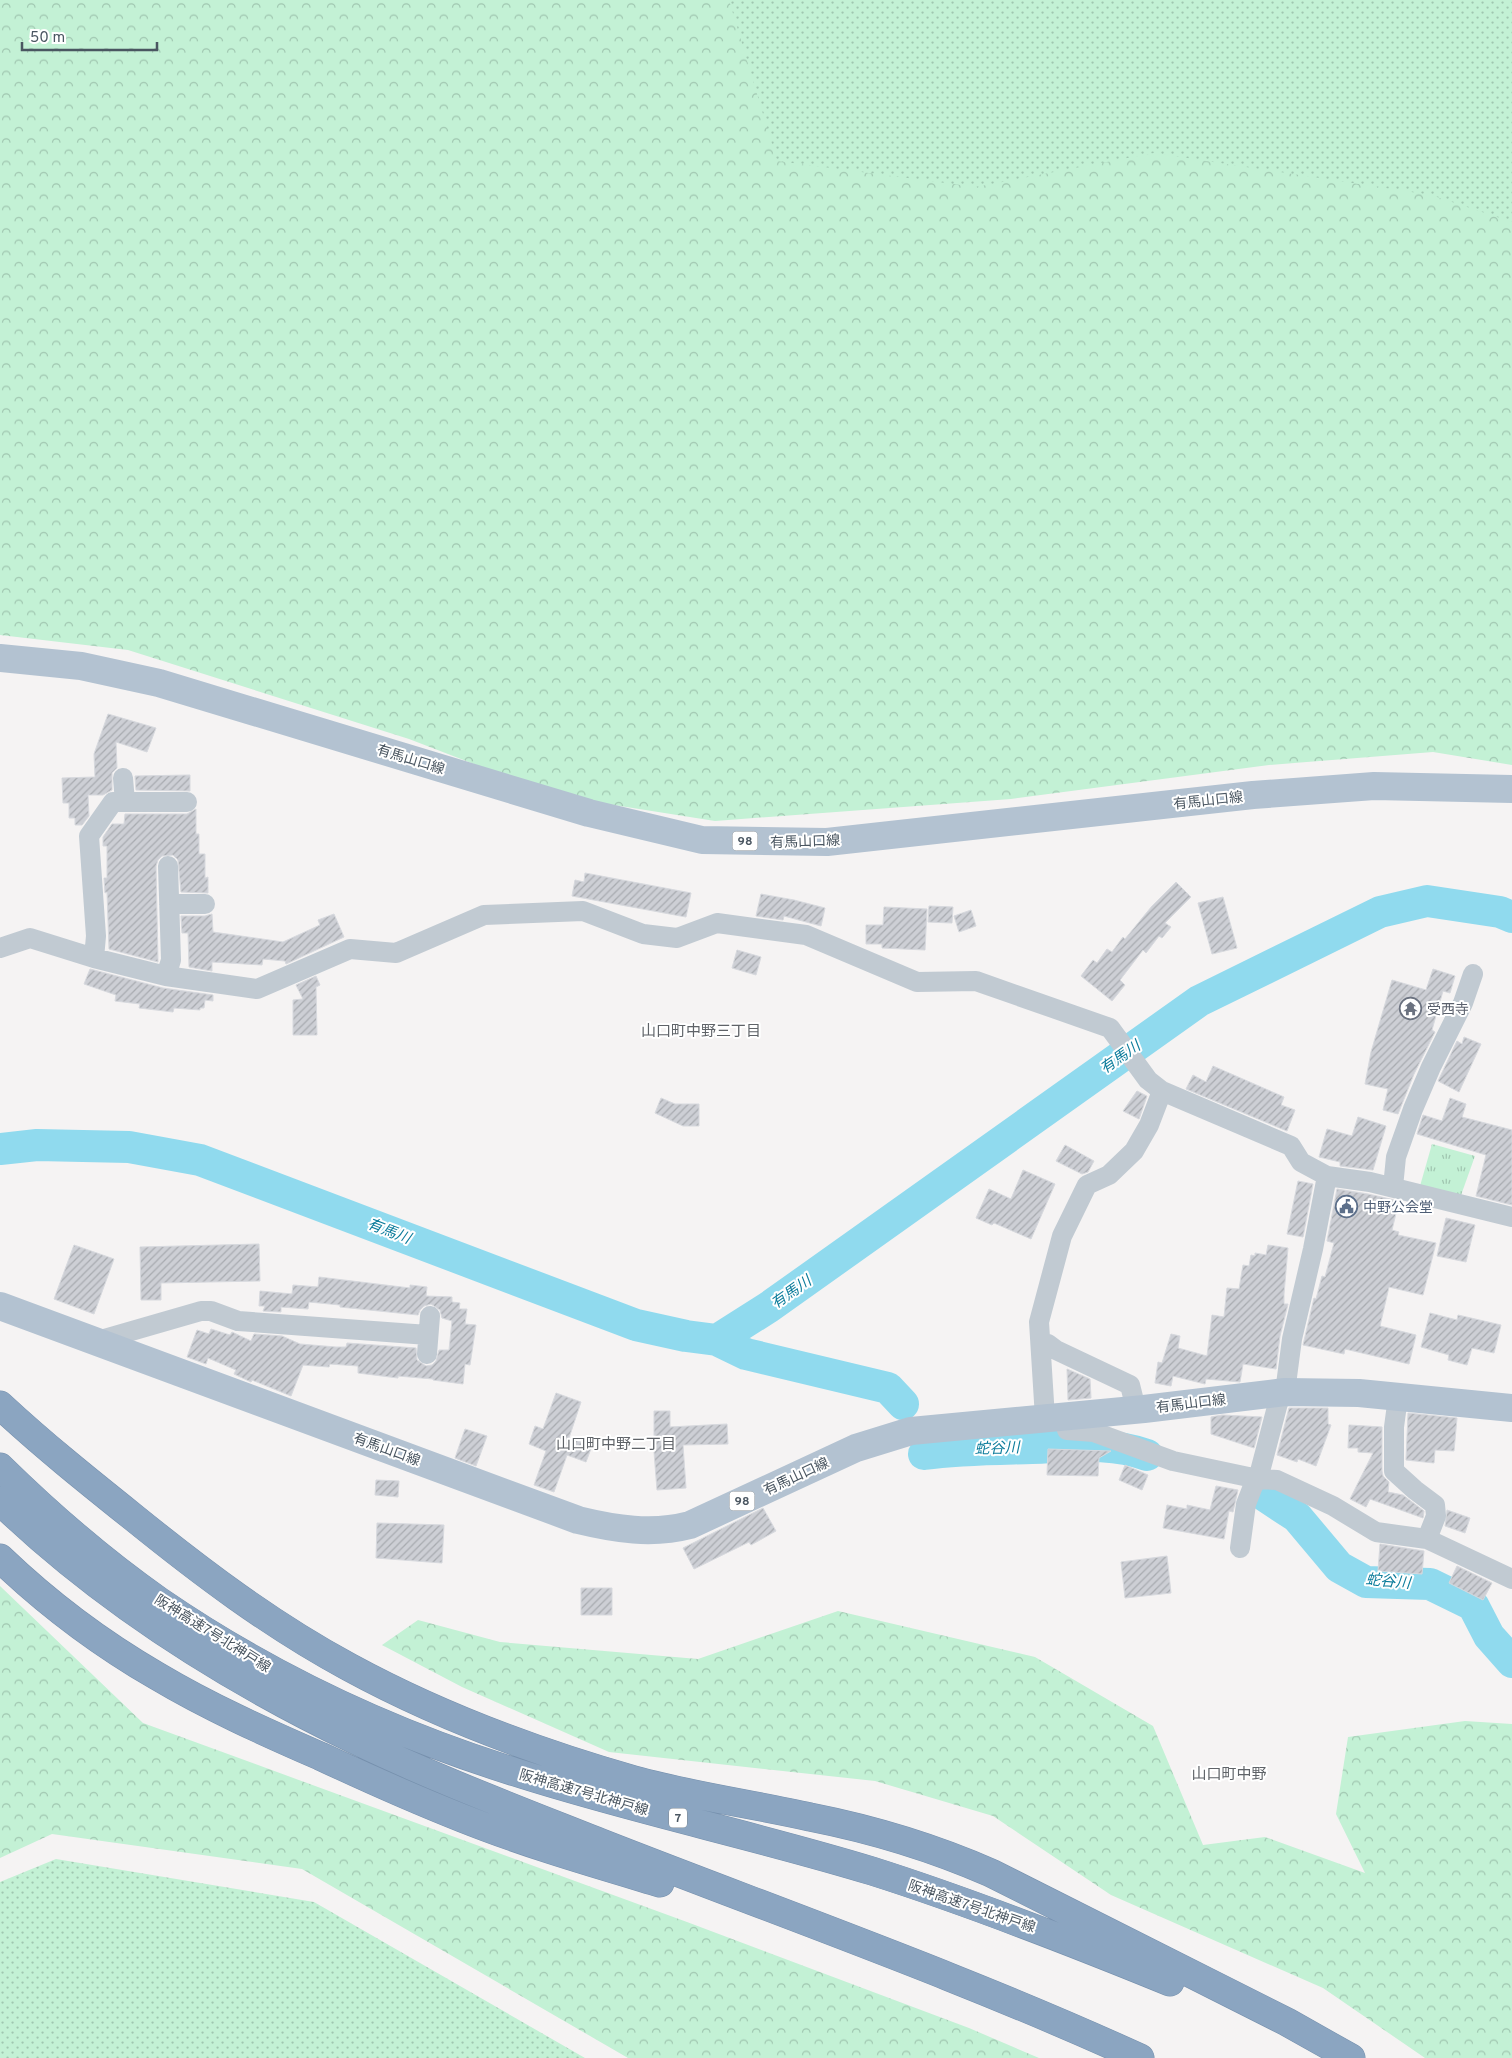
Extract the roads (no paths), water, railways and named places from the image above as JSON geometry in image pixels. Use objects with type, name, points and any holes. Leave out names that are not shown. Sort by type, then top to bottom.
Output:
[{"type":"highway","points":[[0,1405],[76,1472],[177,1552],[250,1606],[303,1641],[348,1666],[435,1709],[562,1758],[637,1781],[844,1824],[965,1861],[1019,1886],[1287,2022],[1351,2058]]},
{"type":"highway","name":"阪神高速7号北神戸線","points":[[0,1467],[45,1526],[90,1580],[154,1626],[214,1664],[356,1740],[536,1817],[1033,2010],[1140,2058]]},
{"type":"highway","name":"阪神高速7号北神戸線","points":[[0,1501],[104,1559],[159,1600],[224,1642],[291,1680],[362,1714],[443,1747],[512,1772],[869,1870],[970,1903],[1173,1984],[1266,2024],[1332,2058]]},
{"type":"highway","points":[[0,1558],[46,1599],[83,1627],[158,1677],[237,1718],[330,1761],[462,1818],[509,1835],[602,1866],[879,1949]]},
{"type":"main road","name":"有馬山口線","points":[[0,658],[81,666],[159,683],[589,812],[702,840],[827,842],[1253,795],[1374,786],[1512,789]]},
{"type":"main road","name":"有馬山口線","points":[[0,1306],[578,1520],[603,1526],[648,1531],[671,1530],[690,1525],[856,1448],[911,1432],[1285,1392],[1358,1393],[1512,1408]]},
{"type":"street","points":[[123,778],[125,802]]},
{"type":"street","points":[[94,958],[96,936],[89,836],[113,802],[187,802]]},
{"type":"street","points":[[166,976],[171,960],[168,866]]},
{"type":"street","points":[[169,904],[205,904]]},
{"type":"street","points":[[0,948],[30,938],[94,958],[166,976],[257,990],[350,949],[396,953],[484,915],[583,911],[643,934],[678,938],[717,923],[806,935],[916,982],[976,981],[1110,1028],[1155,1086],[1291,1146],[1301,1162],[1327,1176],[1393,1187],[1512,1217]]},
{"type":"street","points":[[1393,1187],[1396,1157],[1413,1109],[1431,1067],[1463,1003],[1473,974]]},
{"type":"street","points":[[1155,1086],[1149,1125],[1134,1151],[1109,1176],[1087,1185],[1062,1236],[1039,1322],[1054,1417],[1067,1430],[1094,1432],[1173,1461],[1258,1479],[1277,1480],[1333,1506],[1376,1532],[1427,1539],[1512,1579]]},
{"type":"street","points":[[1240,1548],[1246,1504],[1258,1479],[1278,1403],[1285,1392],[1292,1339],[1313,1250],[1327,1176]]},
{"type":"street","points":[[97,1341],[201,1312],[211,1311],[238,1321],[320,1318],[429,1335]]},
{"type":"street","points":[[1041,1343],[1048,1344],[1056,1350],[1130,1385],[1136,1409]]},
{"type":"street","points":[[1398,1397],[1394,1427],[1394,1470],[1415,1490],[1435,1505],[1436,1516],[1427,1539]]},
{"type":"waterway","name":"有馬川","points":[[0,1149],[37,1145],[129,1147],[200,1160],[636,1325],[686,1336],[717,1340],[769,1307],[1199,1001],[1380,912],[1427,901],[1500,912],[1512,917]]},
{"type":"waterway","name":"蛇谷川","points":[[717,1340],[746,1354],[888,1388],[903,1404]]},
{"type":"waterway","name":"蛇谷川","points":[[924,1454],[951,1451],[1104,1446],[1147,1455]]},
{"type":"waterway","name":"蛇谷川","points":[[1262,1494],[1297,1517],[1339,1567],[1366,1582],[1430,1584],[1473,1605],[1489,1636],[1512,1662]]},
{"type":"place","name":"受西寺","points":[[1411,1009]]},
{"type":"place","name":"中野公会堂","points":[[1347,1207]]},
{"type":"district","name":"山口町中野三丁目","points":[[701,1031]]},
{"type":"district","name":"山口町中野二丁目","points":[[616,1444]]},
{"type":"district","name":"山口町中野","points":[[1229,1774]]}]
